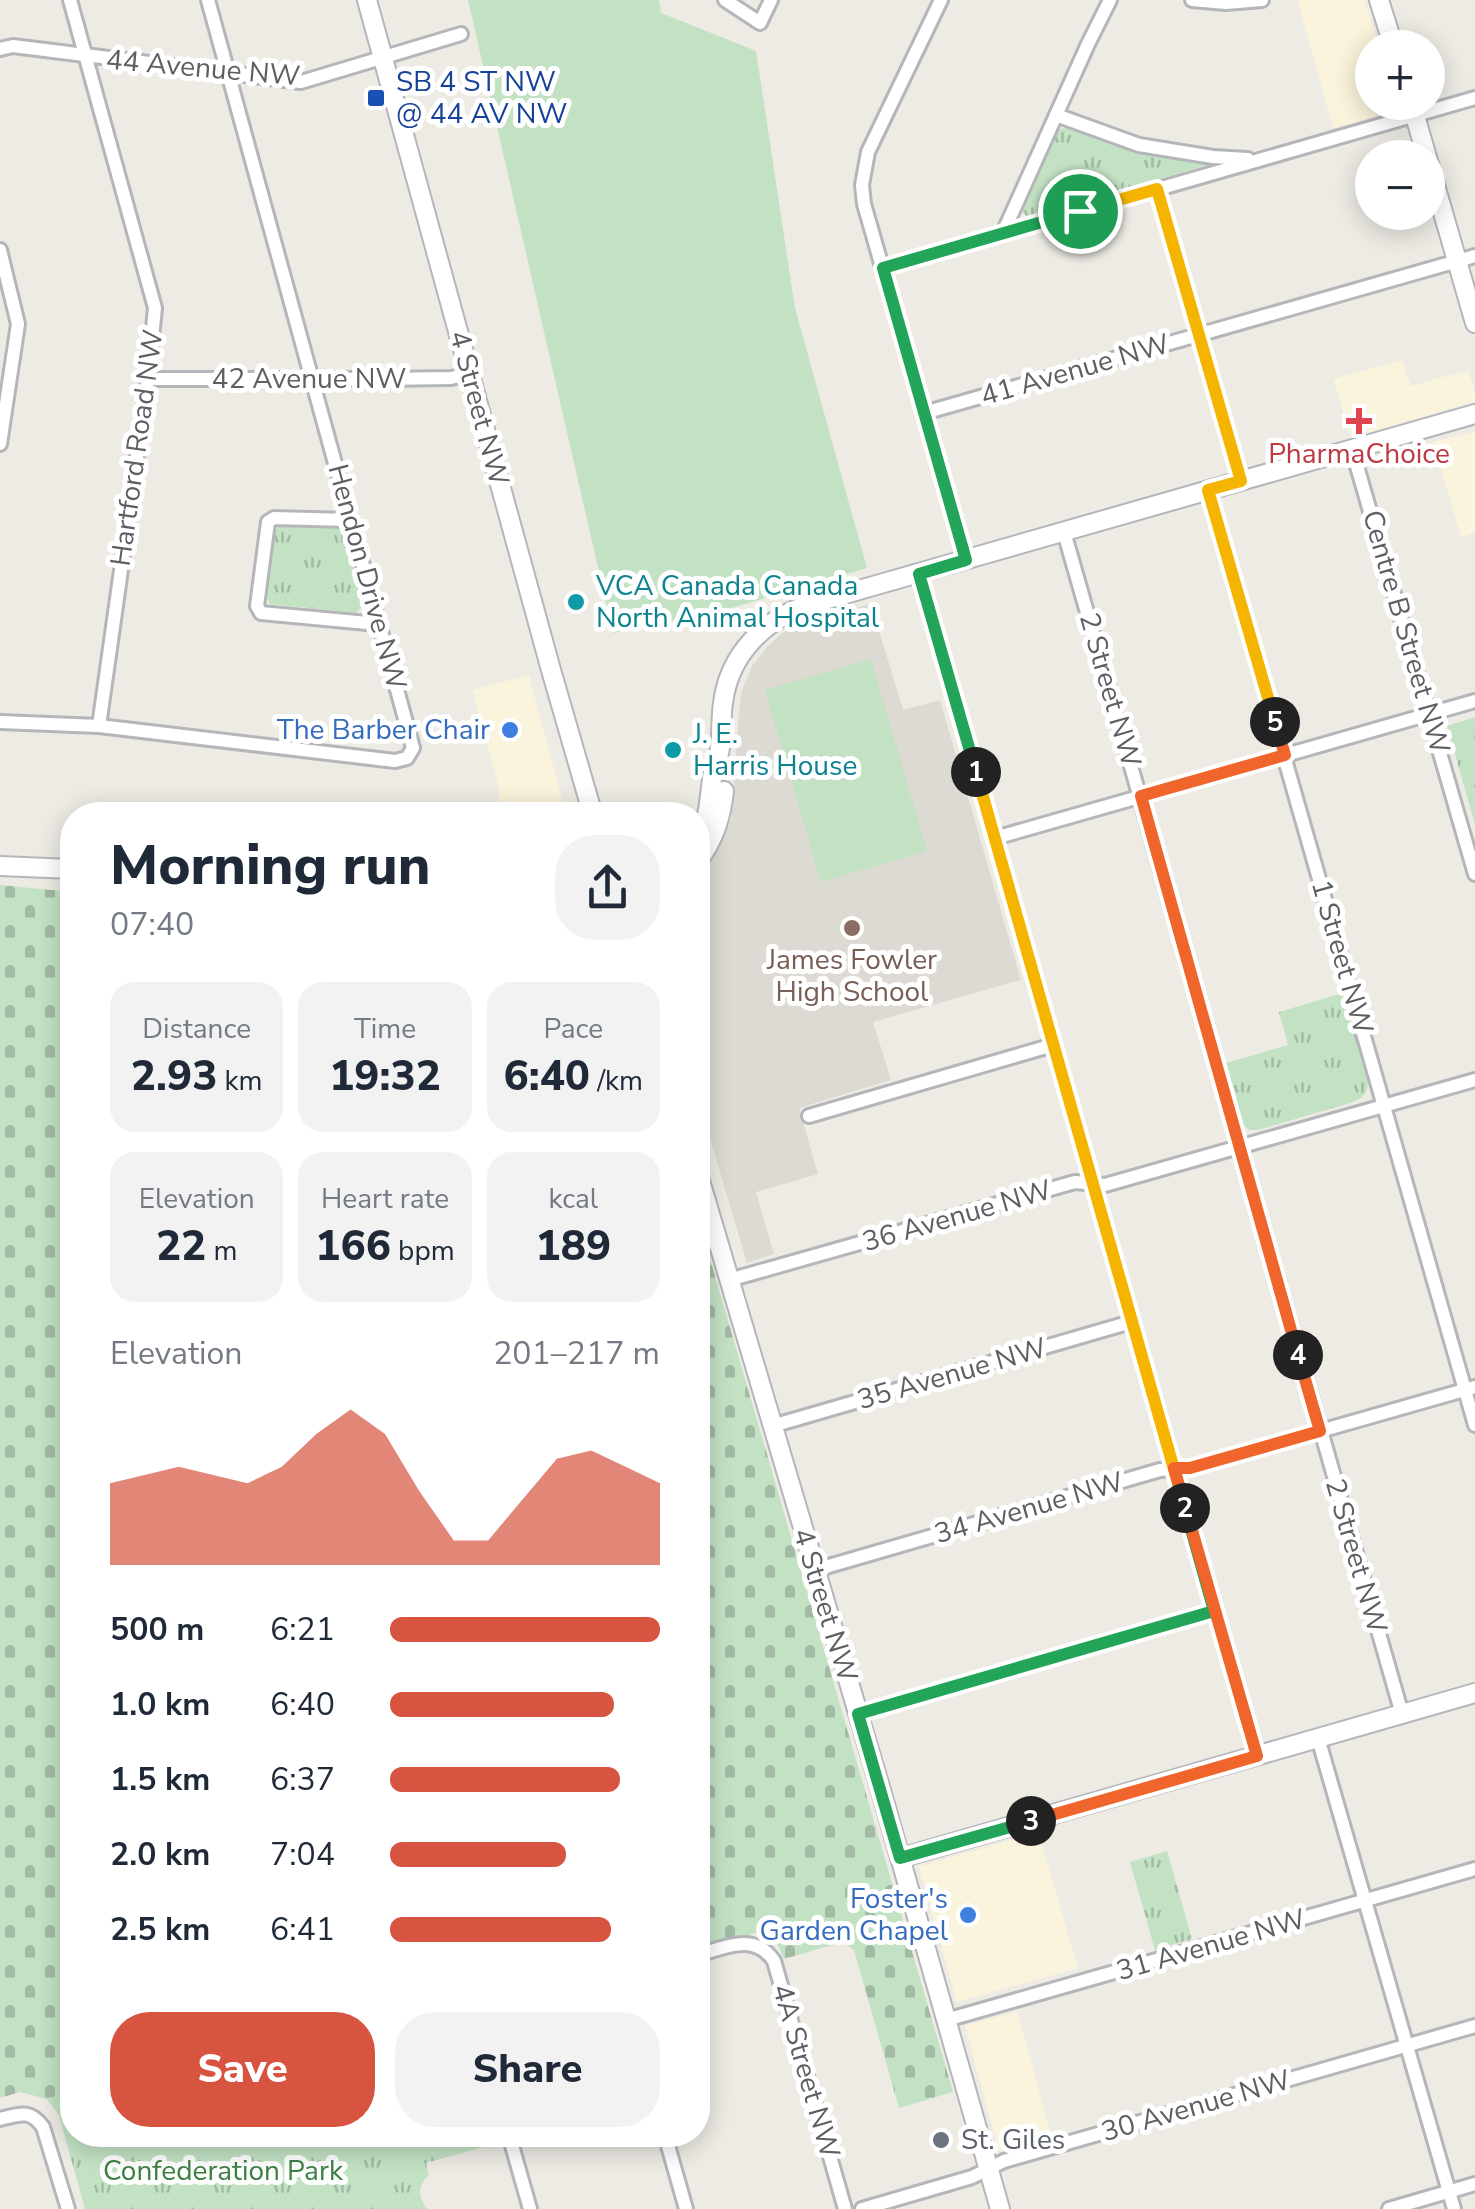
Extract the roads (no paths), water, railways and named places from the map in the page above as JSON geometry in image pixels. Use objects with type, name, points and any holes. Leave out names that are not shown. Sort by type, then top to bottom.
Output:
[{"type":"main road","name":"4 Street NW","points":[[367,0],[590,802]]},
{"type":"main road","points":[[1379,0],[1388,30]]},
{"type":"main road","points":[[1417,120],[1466,258],[1475,323]]},
{"type":"main road","points":[[710,802],[727,683],[744,651],[762,630],[798,608],[1475,414]]},
{"type":"main road","points":[[710,842],[721,814],[725,769],[718,757]]},
{"type":"main road","points":[[0,866],[60,868]]},
{"type":"main road","name":"4 Street NW","points":[[710,1215],[1000,2209]]},
{"type":"main road","points":[[900,1858],[1475,1693]]},
{"type":"street","name":"Hartford Road NW","points":[[70,0],[155,308],[99,726]]},
{"type":"street","name":"Hendon Drive NW","points":[[0,722],[99,726],[395,761],[408,758],[412,748],[208,0]]},
{"type":"street","points":[[725,0],[760,24],[771,0]]},
{"type":"street","points":[[941,0],[873,143],[862,185],[864,204],[966,560]]},
{"type":"street","points":[[1003,233],[1110,0]]},
{"type":"street","points":[[1192,0],[1262,0]]},
{"type":"street","name":"44 Avenue NW","points":[[0,49],[13,46],[301,82],[460,34]]},
{"type":"street","points":[[1445,103],[1475,98]]},
{"type":"street","points":[[1056,115],[1139,145],[1258,160]]},
{"type":"street","points":[[883,268],[1258,160],[1377,120]]},
{"type":"street","points":[[1157,189],[1241,481]]},
{"type":"street","points":[[0,250],[18,324],[0,444]]},
{"type":"street","name":"41 Avenue NW","points":[[924,414],[1466,258]]},
{"type":"street","name":"42 Avenue NW","points":[[148,378],[450,378],[470,374]]},
{"type":"street","name":"Centre B Street NW","points":[[1352,449],[1475,874]]},
{"type":"street","name":"1 Street NW","points":[[1208,490],[1384,1106],[1470,1388],[1475,1425]]},
{"type":"street","points":[[349,520],[274,518],[268,522],[257,606],[261,612],[378,624]]},
{"type":"street","name":"2 Street NW","points":[[1064,532],[1402,1714]]},
{"type":"street","points":[[919,574],[1257,1756]]},
{"type":"street","points":[[995,838],[1475,701]]},
{"type":"street","points":[[809,1116],[1053,1045]]},
{"type":"street","name":"36 Avenue NW","points":[[729,1280],[1075,1182],[1105,1185],[1475,1080]]},
{"type":"street","name":"35 Avenue NW","points":[[772,1426],[1131,1322]]},
{"type":"street","name":"34 Avenue NW","points":[[815,1570],[1160,1470],[1190,1468],[1470,1388]]},
{"type":"street","points":[[858,1714],[1214,1611]]},
{"type":"street","points":[[1318,1738],[1454,2209]]},
{"type":"street","name":"31 Avenue NW","points":[[946,2020],[1475,1869]]},
{"type":"street","name":"4A Street NW","points":[[710,1952],[736,1944],[754,1944],[766,1949],[774,1961],[845,2209]]},
{"type":"street","name":"30 Avenue NW","points":[[862,2209],[972,2177],[1023,2155],[1475,2026]]},
{"type":"street","points":[[0,2119],[22,2114],[36,2117],[43,2127],[68,2209]]},
{"type":"street","points":[[512,2147],[530,2209]]},
{"type":"street","points":[[668,2147],[686,2209]]},
{"type":"street","points":[[1389,2209],[1475,2184]]},
{"type":"place","name":"SB 4 ST NW @ 44 AV NW","points":[[376,98]]},
{"type":"place","name":"PharmaChoice","points":[[1359,421]]},
{"type":"place","name":"VCA Canada Canada North Animal Hospital","points":[[576,602]]},
{"type":"place","name":"The Barber Chair","points":[[510,730]]},
{"type":"place","name":"J. E. Harris House","points":[[673,750]]},
{"type":"place","name":"James Fowler High School","points":[[852,928]]},
{"type":"place","name":"Foster's Garden Chapel","points":[[968,1915]]},
{"type":"place","name":"St. Giles","points":[[941,2140]]},
{"type":"park label","name":"Confederation Park","points":[[223,2171]]}]
